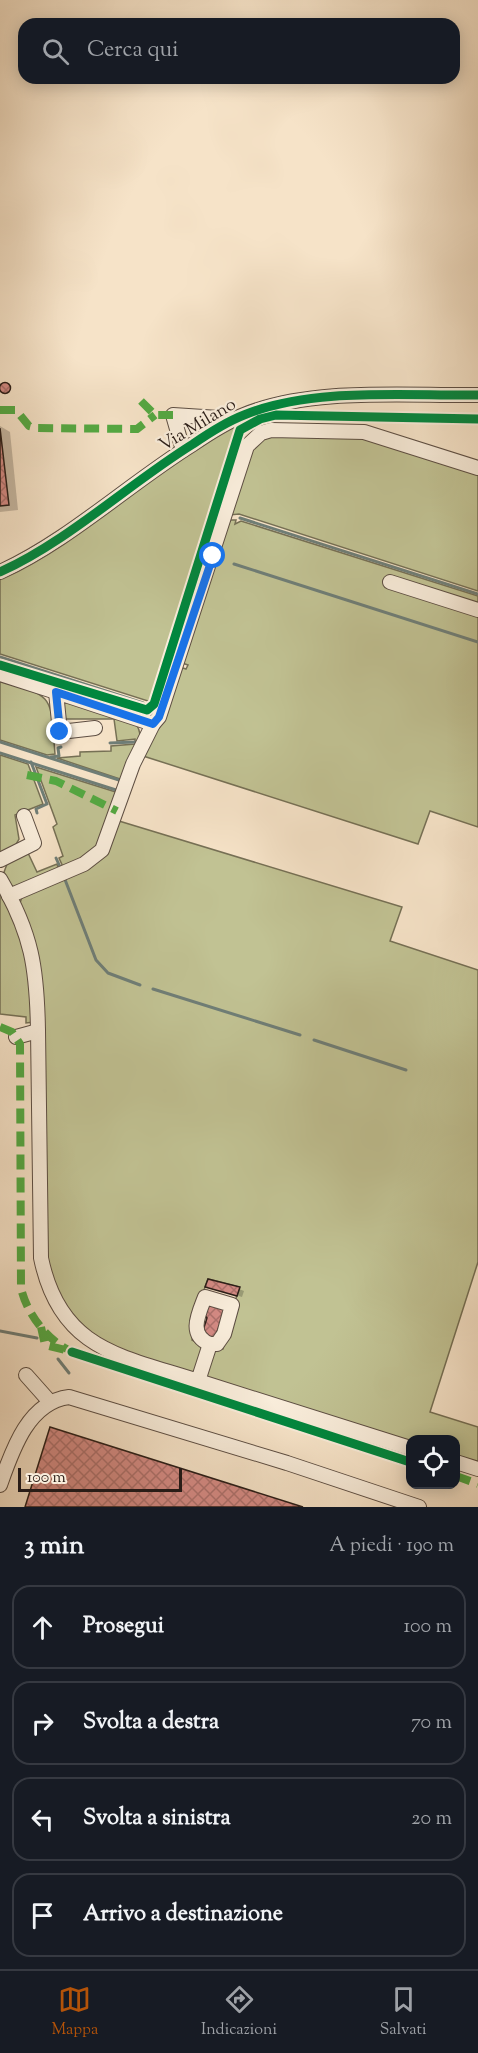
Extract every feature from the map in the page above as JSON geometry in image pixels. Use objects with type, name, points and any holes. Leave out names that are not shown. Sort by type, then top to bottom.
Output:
[{"type":"street","name":"Via Milano","points":[[0,572],[44,547],[183,450],[234,419],[270,406],[306,399],[478,395]]},
{"type":"street","points":[[183,450],[173,415],[234,419]]},
{"type":"street","points":[[9,896],[84,864],[102,850],[133,764],[153,724],[164,710],[248,446],[253,439],[271,430],[364,432],[478,468]]},
{"type":"street","points":[[390,582],[478,610]]},
{"type":"street","points":[[0,674],[153,724]]},
{"type":"street","points":[[56,692],[60,732],[95,728]]},
{"type":"street","points":[[0,860],[33,843],[24,816]]},
{"type":"street","points":[[0,879],[23,924],[34,960],[37,984],[41,1258],[57,1307],[76,1330],[95,1343],[124,1357],[406,1446]]},
{"type":"street","points":[[16,1037],[27,1032],[38,1031]]},
{"type":"street","points":[[198,1381],[210,1344]]},
{"type":"street","points":[[26,1375],[50,1402]]},
{"type":"street","points":[[0,1485],[17,1443],[33,1416],[50,1402],[69,1397],[419,1507]]},
{"type":"street","points":[[460,1463],[478,1470]]},
{"type":"green space","points":[[238,425],[239,429],[156,697],[151,702],[0,654],[0,576],[226,429]]},
{"type":"green space","points":[[278,435],[365,437],[478,472],[478,591],[239,514],[230,515],[250,452],[257,441]]},
{"type":"green space","points":[[236,520],[235,524],[241,521],[478,596],[478,827],[430,811],[418,844],[140,755],[159,727],[180,667],[186,669],[188,665],[182,663],[227,523]]},
{"type":"green space","points":[[0,679],[32,691],[47,702],[52,720],[55,754],[47,755],[0,740]]},
{"type":"green space","points":[[69,701],[134,722],[138,728],[140,736],[137,752],[122,783],[119,782],[120,779],[57,758],[80,756],[80,752],[111,751],[111,746],[135,744],[135,739],[117,741],[114,719],[65,719],[63,704]]},
{"type":"green space","points":[[0,755],[28,764],[43,804],[15,815],[19,839],[15,846],[0,854]]},
{"type":"green space","points":[[36,767],[119,793],[101,847],[64,869],[59,858],[63,856],[53,827],[57,824]]},
{"type":"green space","points":[[119,821],[402,907],[390,941],[478,970],[478,1262],[430,1412],[478,1427],[478,1466],[460,1460],[460,1435],[406,1435],[406,1444],[208,1379],[204,1372],[216,1348],[223,1349],[239,1287],[208,1279],[196,1312],[192,1340],[204,1346],[196,1372],[190,1374],[122,1352],[73,1322],[47,1270],[42,995],[20,903],[22,897],[82,868]]},
{"type":"green space","points":[[28,853],[37,872],[57,864],[59,871],[14,887],[8,884],[3,875],[7,864]]},
{"type":"green space","points":[[0,888],[27,948],[34,1022],[26,1023],[26,1017],[0,1014]]},
{"type":"building","points":[[5,383],[9,384],[9,392],[5,393],[1,392],[0,388],[1,384]]},
{"type":"building","points":[[0,428],[9,505],[0,506]]},
{"type":"building","points":[[208,1279],[240,1287],[237,1296],[205,1287]]},
{"type":"building","points":[[207,1304],[221,1305],[225,1311],[214,1340],[201,1337],[207,1318],[203,1313]]},
{"type":"building","points":[[50,1427],[303,1507],[25,1507]]},
{"type":"waterway","points":[[240,518],[478,594]]},
{"type":"waterway","points":[[234,564],[478,642]]},
{"type":"waterway","points":[[0,657],[143,703]]},
{"type":"waterway","points":[[0,742],[119,780]]},
{"type":"waterway","points":[[110,743],[135,742]]},
{"type":"waterway","points":[[51,757],[59,756],[58,748],[61,747]]},
{"type":"waterway","points":[[0,753],[116,790]]},
{"type":"waterway","points":[[31,762],[47,804],[36,809],[37,813]]},
{"type":"waterway","points":[[56,858],[61,869]]},
{"type":"waterway","points":[[64,877],[96,960],[108,973],[140,985]]},
{"type":"waterway","points":[[153,989],[300,1035]]},
{"type":"waterway","points":[[314,1040],[406,1070]]},
{"type":"waterway","points":[[0,1331],[37,1338]]},
{"type":"waterway","points":[[58,1359],[69,1373]]},
{"type":"marked path","points":[[141,401],[155,415],[173,415]]},
{"type":"marked path","points":[[0,410],[16,410],[29,426],[37,428],[137,429],[155,415]]},
{"type":"marked path","points":[[27,775],[56,781],[117,811]]},
{"type":"marked path","points":[[0,1027],[12,1032],[20,1044],[21,1288],[27,1306],[44,1331],[67,1349]]},
{"type":"marked path","points":[[41,1327],[45,1345],[77,1353]]},
{"type":"marked path","points":[[460,1477],[478,1484]]},
{"type":"cycle path","points":[[0,572],[50,545],[169,459],[218,428],[244,415],[299,400],[329,397],[390,394],[478,395]]},
{"type":"cycle path","points":[[0,665],[147,710],[154,704],[240,430],[260,419],[276,415],[478,419]]},
{"type":"cycle path","points":[[72,1352],[406,1461]]},
{"type":"route","points":[[60,732],[56,692],[153,724],[164,710],[213,556]]}]
